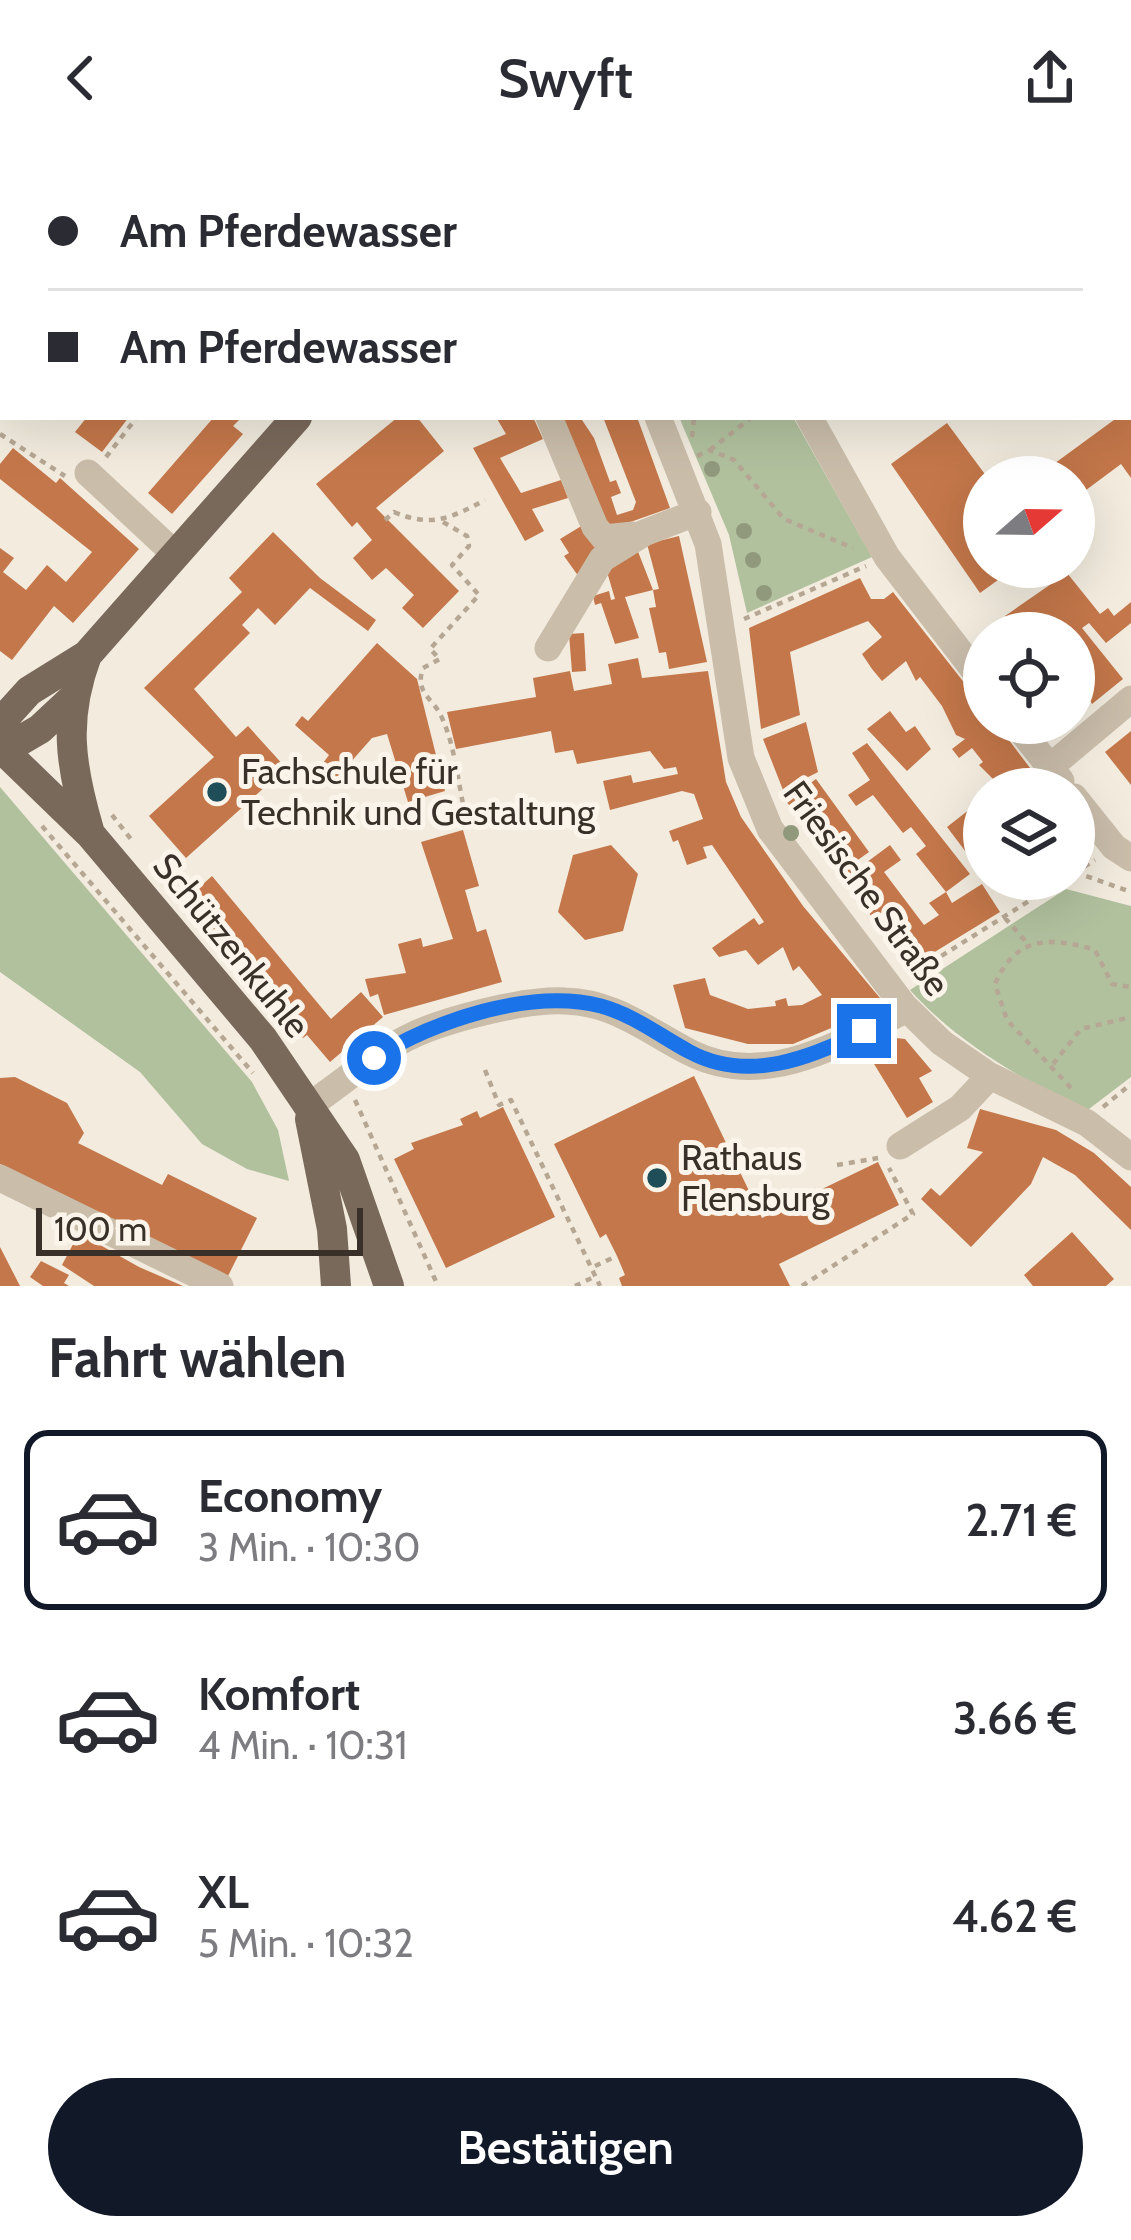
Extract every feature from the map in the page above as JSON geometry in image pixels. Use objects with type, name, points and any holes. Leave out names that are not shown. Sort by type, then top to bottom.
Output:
[{"type":"main road","name":"Schützenkuhle","points":[[294,420],[87,655],[29,691],[1,740],[91,836],[263,1039],[350,1171],[389,1286]]},
{"type":"main road","name":"Schützenkuhle","points":[[87,655],[70,701],[77,789],[91,836]]},
{"type":"main road","points":[[1,740],[40,729],[70,701]]},
{"type":"main road","name":"Schützenkuhle","points":[[307,1107],[328,1203],[336,1286]]},
{"type":"street","points":[[550,420],[595,527],[604,538],[644,533]]},
{"type":"street","name":"Friesische Straße","points":[[659,420],[698,512],[725,628],[735,724],[753,795],[770,829],[898,998],[942,1043],[990,1076],[1087,1124],[1131,1157]]},
{"type":"street","points":[[810,420],[874,554],[963,658]]},
{"type":"street","points":[[88,473],[175,554]]},
{"type":"street","points":[[548,648],[602,559],[644,533],[698,512]]},
{"type":"street","points":[[1068,768],[1131,699]]},
{"type":"street","points":[[1032,744],[1051,768]]},
{"type":"street","points":[[1095,824],[1114,848],[1131,858]]},
{"type":"street","points":[[307,1107],[409,1036],[522,1005],[566,1000],[601,1006],[632,1017],[694,1055],[753,1066],[821,1053],[898,998]]},
{"type":"street","points":[[900,1146],[960,1108],[990,1076]]},
{"type":"street","points":[[0,1178],[220,1286]]},
{"type":"path","points":[[0,434],[66,476],[88,473],[134,420]]},
{"type":"path","points":[[693,436],[694,420]]},
{"type":"path","points":[[679,465],[710,450],[748,420]]},
{"type":"path","points":[[710,450],[734,460],[784,519],[874,554]]},
{"type":"path","points":[[443,522],[485,500]]},
{"type":"path","points":[[386,520],[394,512],[415,521],[443,522],[467,536],[469,546],[452,565],[479,595],[430,649],[440,659],[423,668],[419,679],[424,698],[442,714],[464,813]]},
{"type":"path","points":[[725,628],[874,554]]},
{"type":"path","points":[[34,816],[261,1082]]},
{"type":"path","points":[[1095,880],[1131,892]]},
{"type":"path","points":[[898,998],[1031,900]]},
{"type":"path","points":[[1004,917],[1029,945]]},
{"type":"path","points":[[1075,1093],[1053,1064],[1007,1020],[994,984],[1006,958],[1029,945],[1062,940],[1095,950],[1112,984],[1131,987]]},
{"type":"path","points":[[1053,1064],[1082,1029],[1131,1017]]},
{"type":"path","points":[[484,1070],[499,1106],[511,1100],[600,1286]]},
{"type":"path","points":[[343,1082],[364,1114],[438,1286]]},
{"type":"path","points":[[1087,1124],[1131,1084]]},
{"type":"path","points":[[802,1286],[913,1214],[884,1157],[837,1166]]},
{"type":"path","points":[[592,1268],[617,1256]]},
{"type":"path","points":[[574,1286],[596,1276]]},
{"type":"green space","points":[[680,420],[795,420],[872,557],[747,613],[729,535]]},
{"type":"green space","points":[[0,787],[252,1082],[278,1130],[289,1181],[247,1169],[202,1144],[140,1072],[0,972]]},
{"type":"green space","points":[[1095,897],[1131,906],[1131,1077],[1085,1112],[970,1044],[910,990],[1049,900]]},
{"type":"building","points":[[85,420],[127,420],[102,452],[75,432]]},
{"type":"building","points":[[211,420],[239,420],[233,426],[243,434],[172,514],[148,493]]},
{"type":"building","points":[[394,420],[419,420],[444,451],[376,508],[459,591],[423,628],[402,608],[414,595],[386,568],[372,580],[353,558],[372,540],[357,522],[352,527],[316,484]]},
{"type":"building","points":[[498,420],[534,420],[543,439],[500,458],[521,493],[561,480],[568,498],[532,509],[544,531],[525,541],[473,448],[506,434]]},
{"type":"building","points":[[561,420],[582,420],[594,438],[610,482],[616,480],[621,493],[611,497],[617,515],[633,510],[636,502],[604,420],[638,420],[670,508],[605,531]]},
{"type":"building","points":[[1114,420],[1131,420],[1131,478],[1121,464],[1095,483],[1095,456],[1065,456]]},
{"type":"building","points":[[947,423],[971,456],[963,456],[963,568],[891,464]]},
{"type":"building","points":[[13,448],[56,483],[60,478],[139,549],[73,623],[54,606],[12,660],[0,651],[0,548],[14,558],[3,572],[26,590],[47,565],[66,582],[92,552],[0,479],[0,464]]},
{"type":"building","points":[[583,525],[598,549],[579,577],[564,556],[569,553],[560,539]]},
{"type":"building","points":[[273,532],[320,578],[376,620],[368,631],[310,588],[275,625],[258,608],[242,625],[250,633],[194,689],[236,737],[248,726],[286,768],[186,858],[149,816],[214,757],[144,688],[242,592],[229,578]]},
{"type":"building","points":[[679,536],[707,662],[669,669],[666,652],[659,653],[649,608],[656,607],[653,590],[659,589],[647,544]]},
{"type":"building","points":[[637,549],[653,590],[625,597],[639,638],[615,644],[601,603],[595,605],[593,596],[609,591],[611,600],[615,599],[605,565]]},
{"type":"building","points":[[860,578],[871,599],[884,599],[893,592],[963,681],[963,738],[956,735],[920,677],[916,681],[906,661],[882,681],[862,654],[882,637],[868,621],[790,652],[800,715],[761,729],[749,628]]},
{"type":"building","points":[[1045,588],[1079,588],[1100,614],[1108,608],[1114,616],[1131,602],[1131,623],[1106,643],[1095,630],[1095,612],[1011,612]]},
{"type":"building","points":[[584,633],[586,671],[572,672],[569,634]]},
{"type":"building","points":[[377,643],[417,679],[445,791],[408,802],[387,734],[372,738],[334,781],[320,767],[329,755],[295,725],[302,716],[308,721]]},
{"type":"building","points":[[1095,644],[1123,679],[1095,702]]},
{"type":"building","points":[[638,658],[642,678],[708,671],[726,782],[741,817],[803,906],[880,998],[879,1008],[793,1044],[748,1044],[685,1028],[673,985],[705,978],[710,995],[748,1009],[776,1006],[775,1001],[786,998],[788,1006],[802,1005],[822,995],[799,966],[793,971],[783,947],[758,965],[746,950],[719,957],[712,948],[754,918],[759,925],[764,922],[712,845],[703,847],[707,858],[687,865],[678,840],[673,842],[669,831],[703,819],[694,794],[682,791],[610,810],[603,781],[631,775],[633,783],[678,774],[676,767],[664,769],[650,751],[577,764],[573,750],[555,753],[551,731],[456,749],[447,712],[536,697],[533,678],[570,671],[574,691],[612,684],[608,664]]},
{"type":"building","points":[[890,711],[906,732],[915,726],[931,749],[907,771],[867,729]]},
{"type":"building","points":[[806,722],[818,772],[783,790],[763,739]]},
{"type":"building","points":[[1131,731],[1131,785],[1105,752]]},
{"type":"building","points":[[963,741],[1012,744],[1030,768],[982,768],[972,748],[959,758],[952,749]]},
{"type":"building","points":[[867,743],[963,865],[963,879],[946,892],[916,854],[926,846],[911,827],[903,833],[873,795],[856,806],[848,795],[870,780],[852,753]]},
{"type":"building","points":[[816,779],[869,852],[855,862],[859,868],[890,845],[901,860],[884,872],[924,925],[939,915],[929,903],[946,892],[952,903],[963,896],[963,900],[992,900],[1000,912],[915,964],[906,963],[786,801]]},
{"type":"building","points":[[963,814],[963,848],[947,827]]},
{"type":"building","points":[[463,830],[479,886],[465,890],[477,932],[486,929],[502,982],[384,1015],[378,994],[370,997],[365,979],[406,973],[398,944],[421,938],[423,947],[453,939],[421,842]]},
{"type":"building","points":[[611,845],[638,874],[623,931],[585,940],[558,912],[573,855]]},
{"type":"building","points":[[212,876],[331,1019],[361,992],[383,1017],[330,1062],[307,1035],[303,1038],[184,901]]},
{"type":"building","points":[[896,1038],[905,1039],[932,1071],[919,1078],[933,1102],[907,1118],[868,1054]]},
{"type":"building","name":"Rathaus Flensburg","points":[[694,1076],[762,1218],[878,1162],[899,1205],[779,1264],[790,1286],[622,1286],[619,1278],[625,1275],[617,1256],[606,1234],[600,1238],[554,1144]]},
{"type":"building","points":[[15,1077],[67,1103],[84,1133],[78,1143],[162,1185],[168,1174],[257,1218],[227,1278],[0,1164],[0,1078]]},
{"type":"building","points":[[503,1107],[555,1217],[446,1268],[394,1159],[414,1149],[411,1143],[463,1125],[460,1119],[477,1111],[480,1118]]},
{"type":"building","points":[[980,1109],[1056,1130],[1094,1153],[1131,1187],[1131,1230],[1075,1175],[1043,1157],[1031,1184],[971,1247],[921,1199],[931,1188],[940,1196],[983,1152],[967,1148]]},
{"type":"building","points":[[1072,1232],[1114,1279],[1106,1286],[1033,1286],[1024,1275]]},
{"type":"building","points":[[79,1233],[183,1286],[94,1286],[62,1265]]},
{"type":"building","points":[[0,1247],[20,1286],[0,1286]]},
{"type":"building","points":[[41,1261],[69,1275],[64,1283],[69,1286],[43,1286],[30,1277]]},
{"type":"place","name":"Fachschule für Technik und Gestaltung","points":[[217,792]]},
{"type":"place","name":"Rathaus Flensburg","points":[[657,1178]]},
{"type":"route","points":[[374,1058],[409,1036],[522,1005],[566,1000],[632,1017],[694,1055],[727,1064],[782,1064],[821,1053],[864,1031]]}]
